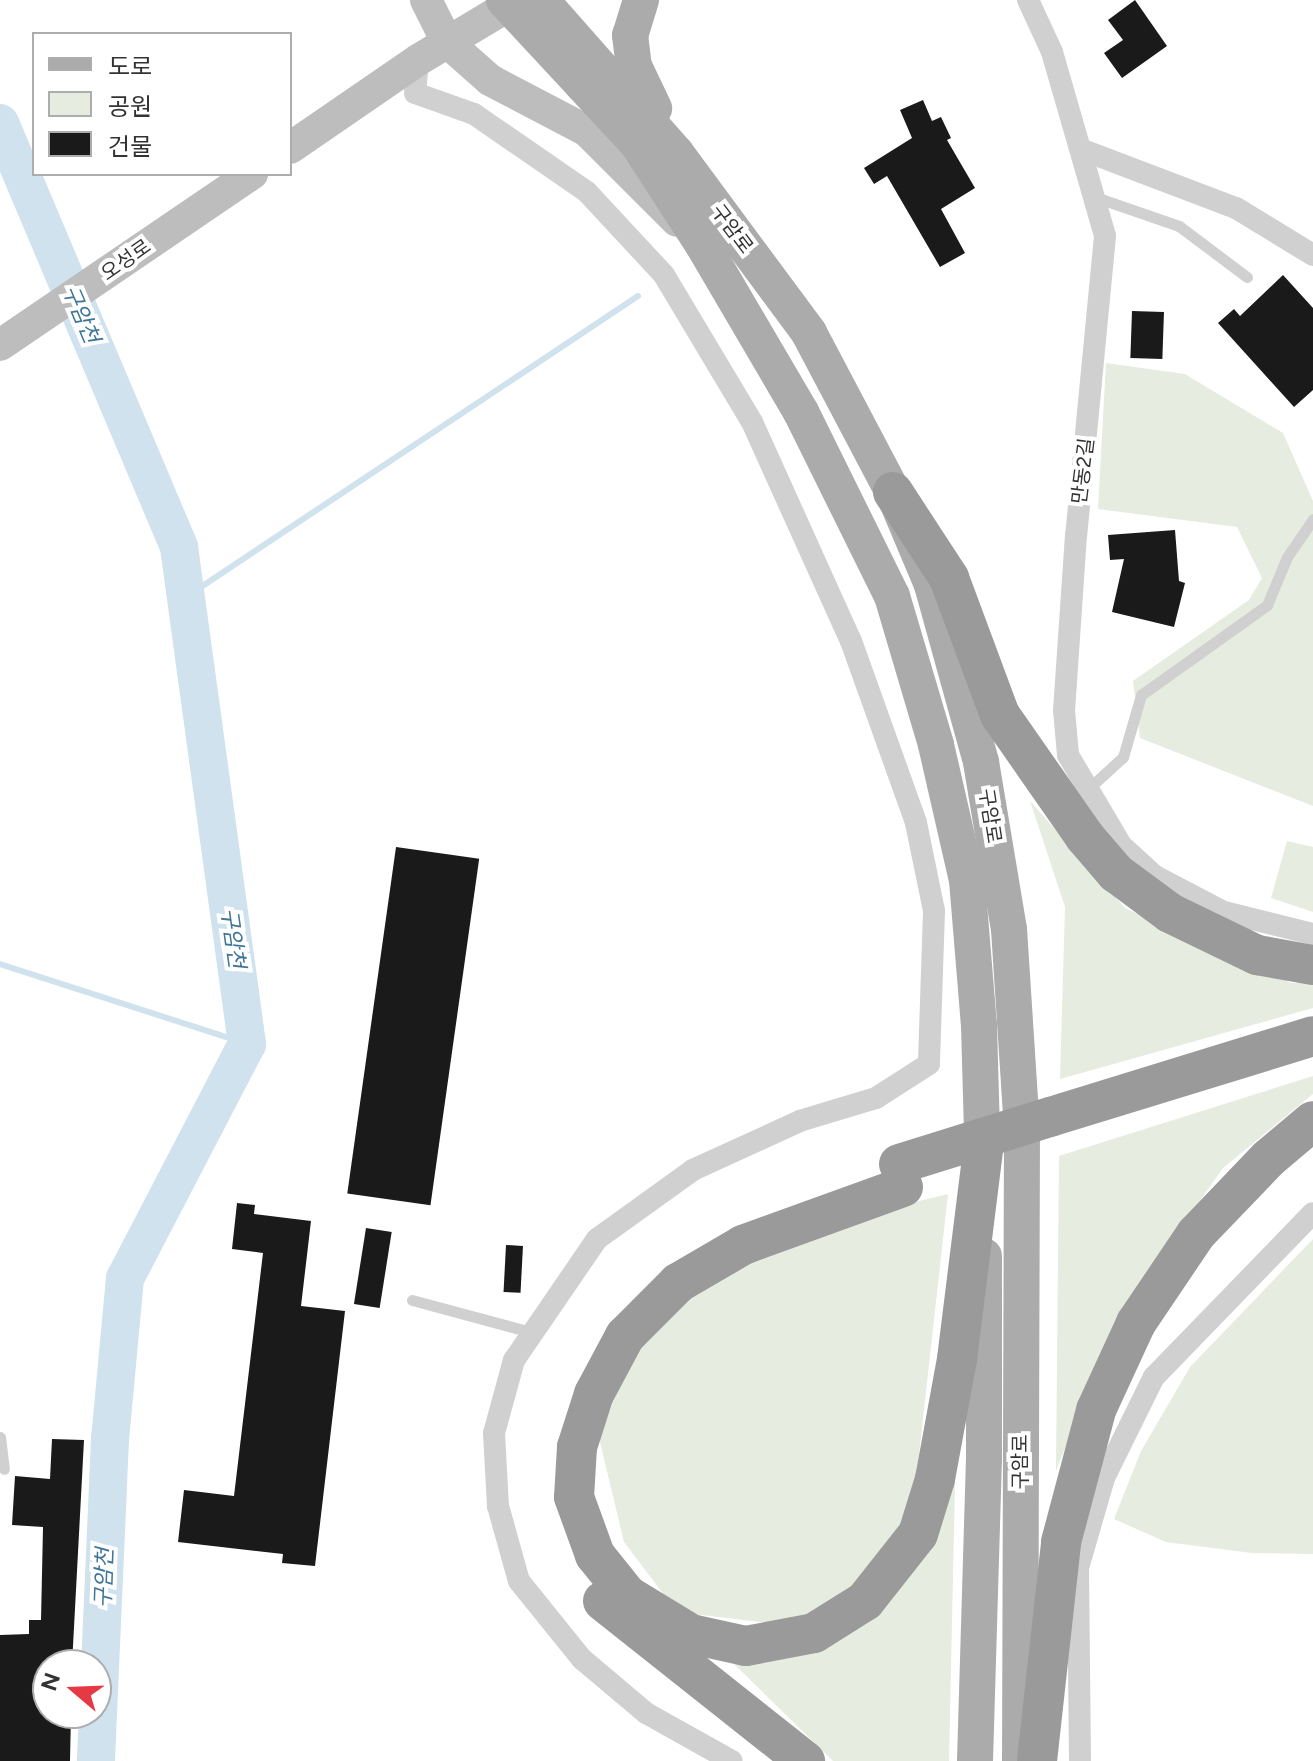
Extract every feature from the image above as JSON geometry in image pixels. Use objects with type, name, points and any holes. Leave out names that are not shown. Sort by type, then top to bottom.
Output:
[{"type":"highway","points":[[893,492],[949,578],[1000,715],[1085,837],[1116,873],[1170,913],[1257,955],[1313,965]]},
{"type":"highway","points":[[805,1761],[601,1600],[569,1552],[549,1475],[564,1407],[592,1345],[653,1276],[715,1237],[1052,1128],[1313,1036]]},
{"type":"highway","points":[[1052,1128],[1313,1060]]},
{"type":"highway","points":[[1037,1761],[1061,1542],[1096,1410],[1136,1323],[1196,1234],[1269,1158],[1313,1121]]},
{"type":"highway","points":[[901,1175],[743,1245],[678,1283],[625,1336],[594,1394],[577,1447],[574,1497],[595,1555],[627,1595],[691,1634],[746,1646],[814,1633],[865,1601],[918,1534],[935,1479],[957,1359],[983,1150]]},
{"type":"main road","points":[[426,0],[447,42],[490,80],[587,131],[703,245]]},
{"type":"main road","name":"구암로","points":[[504,0],[590,72],[676,153],[809,333],[893,492],[932,585],[981,762],[1009,929],[1022,1129],[1020,1761]]},
{"type":"main road","points":[[292,147],[418,60],[518,0]]},
{"type":"main road","name":"구암로","points":[[541,0],[703,245],[801,412],[892,596],[936,745],[967,880],[983,1150],[984,1459],[975,1761]]},
{"type":"main road","points":[[641,0],[630,35],[634,66],[676,153]]},
{"type":"main road","name":"오성로","points":[[0,345],[249,176]]},
{"type":"street","name":"만동2길","points":[[1028,0],[1052,52],[1083,150],[1105,236],[1101,313],[1076,535],[1064,710],[1068,755],[1121,845],[1155,876],[1224,912],[1313,934]]},
{"type":"street","points":[[418,60],[415,93],[474,114],[587,192],[664,275],[680,301],[752,422],[851,641],[916,823],[934,911],[929,1064],[876,1098],[800,1121],[693,1170],[597,1239],[514,1360],[494,1433],[498,1506],[519,1581],[582,1659],[646,1713],[732,1761]]},
{"type":"street","points":[[1083,150],[1236,208],[1313,255]]},
{"type":"street","points":[[1080,1761],[1078,1568],[1104,1478],[1154,1377],[1313,1213]]},
{"type":"lane","points":[[1095,197],[1179,226],[1247,277]]},
{"type":"lane","points":[[1087,790],[1123,757],[1141,695],[1267,605],[1287,557],[1313,519]]},
{"type":"lane","points":[[412,1300],[531,1332]]},
{"type":"lane","points":[[0,1437],[4,1469]]},
{"type":"green space","points":[[1106,363],[1185,374],[1283,433],[1313,501],[1313,806],[1140,738],[1133,681],[1249,600],[1262,578],[1237,527],[1098,509]]},
{"type":"green space","points":[[1030,801],[1125,908],[1291,983],[1313,983],[1313,1008],[1060,1079],[1065,907]]},
{"type":"green space","points":[[1287,841],[1313,847],[1313,912],[1271,898]]},
{"type":"green space","points":[[1313,1076],[1313,1094],[1223,1168],[1115,1321],[1056,1471],[1059,1156]]},
{"type":"green space","points":[[948,1194],[912,1517],[851,1594],[784,1625],[677,1612],[624,1542],[599,1438],[626,1369],[675,1300],[757,1260],[886,1209]]},
{"type":"green space","points":[[1313,1239],[1313,1554],[1252,1553],[1166,1542],[1114,1519],[1141,1451],[1190,1367]]},
{"type":"green space","points":[[955,1484],[949,1761],[833,1761],[732,1662],[900,1585]]},
{"type":"building","points":[[1135,0],[1167,46],[1122,78],[1104,53],[1123,40],[1108,20]]},
{"type":"building","points":[[923,100],[932,121],[941,117],[951,138],[947,140],[975,188],[941,209],[965,253],[940,267],[887,176],[874,184],[864,168],[912,138],[900,110]]},
{"type":"building","points":[[1283,275],[1313,308],[1313,390],[1294,407],[1218,323],[1234,309],[1240,316]]},
{"type":"building","points":[[1132,311],[1164,312],[1162,359],[1130,358]]},
{"type":"building","points":[[1175,530],[1179,581],[1185,583],[1174,627],[1112,612],[1124,559],[1110,560],[1108,535]]},
{"type":"building","points":[[396,847],[479,859],[430,1205],[347,1194]]},
{"type":"building","points":[[237,1203],[255,1205],[254,1214],[311,1221],[301,1306],[345,1311],[315,1566],[282,1563],[283,1554],[178,1542],[184,1490],[234,1496],[263,1253],[232,1249]]},
{"type":"building","points":[[366,1228],[392,1232],[380,1308],[354,1304]]},
{"type":"building","points":[[506,1245],[523,1246],[521,1293],[504,1292]]},
{"type":"building","points":[[52,1439],[84,1440],[73,1649],[32,1649],[32,1729],[71,1729],[70,1761],[0,1761],[0,1635],[29,1634],[29,1620],[41,1620],[43,1527],[12,1525],[15,1476],[50,1479]]},
{"type":"waterway","name":"구암천","points":[[0,123],[179,547],[247,1044],[125,1278],[110,1439],[96,1761]]},
{"type":"waterway","points":[[186,597],[638,296]]},
{"type":"waterway","points":[[0,964],[247,1044]]}]
